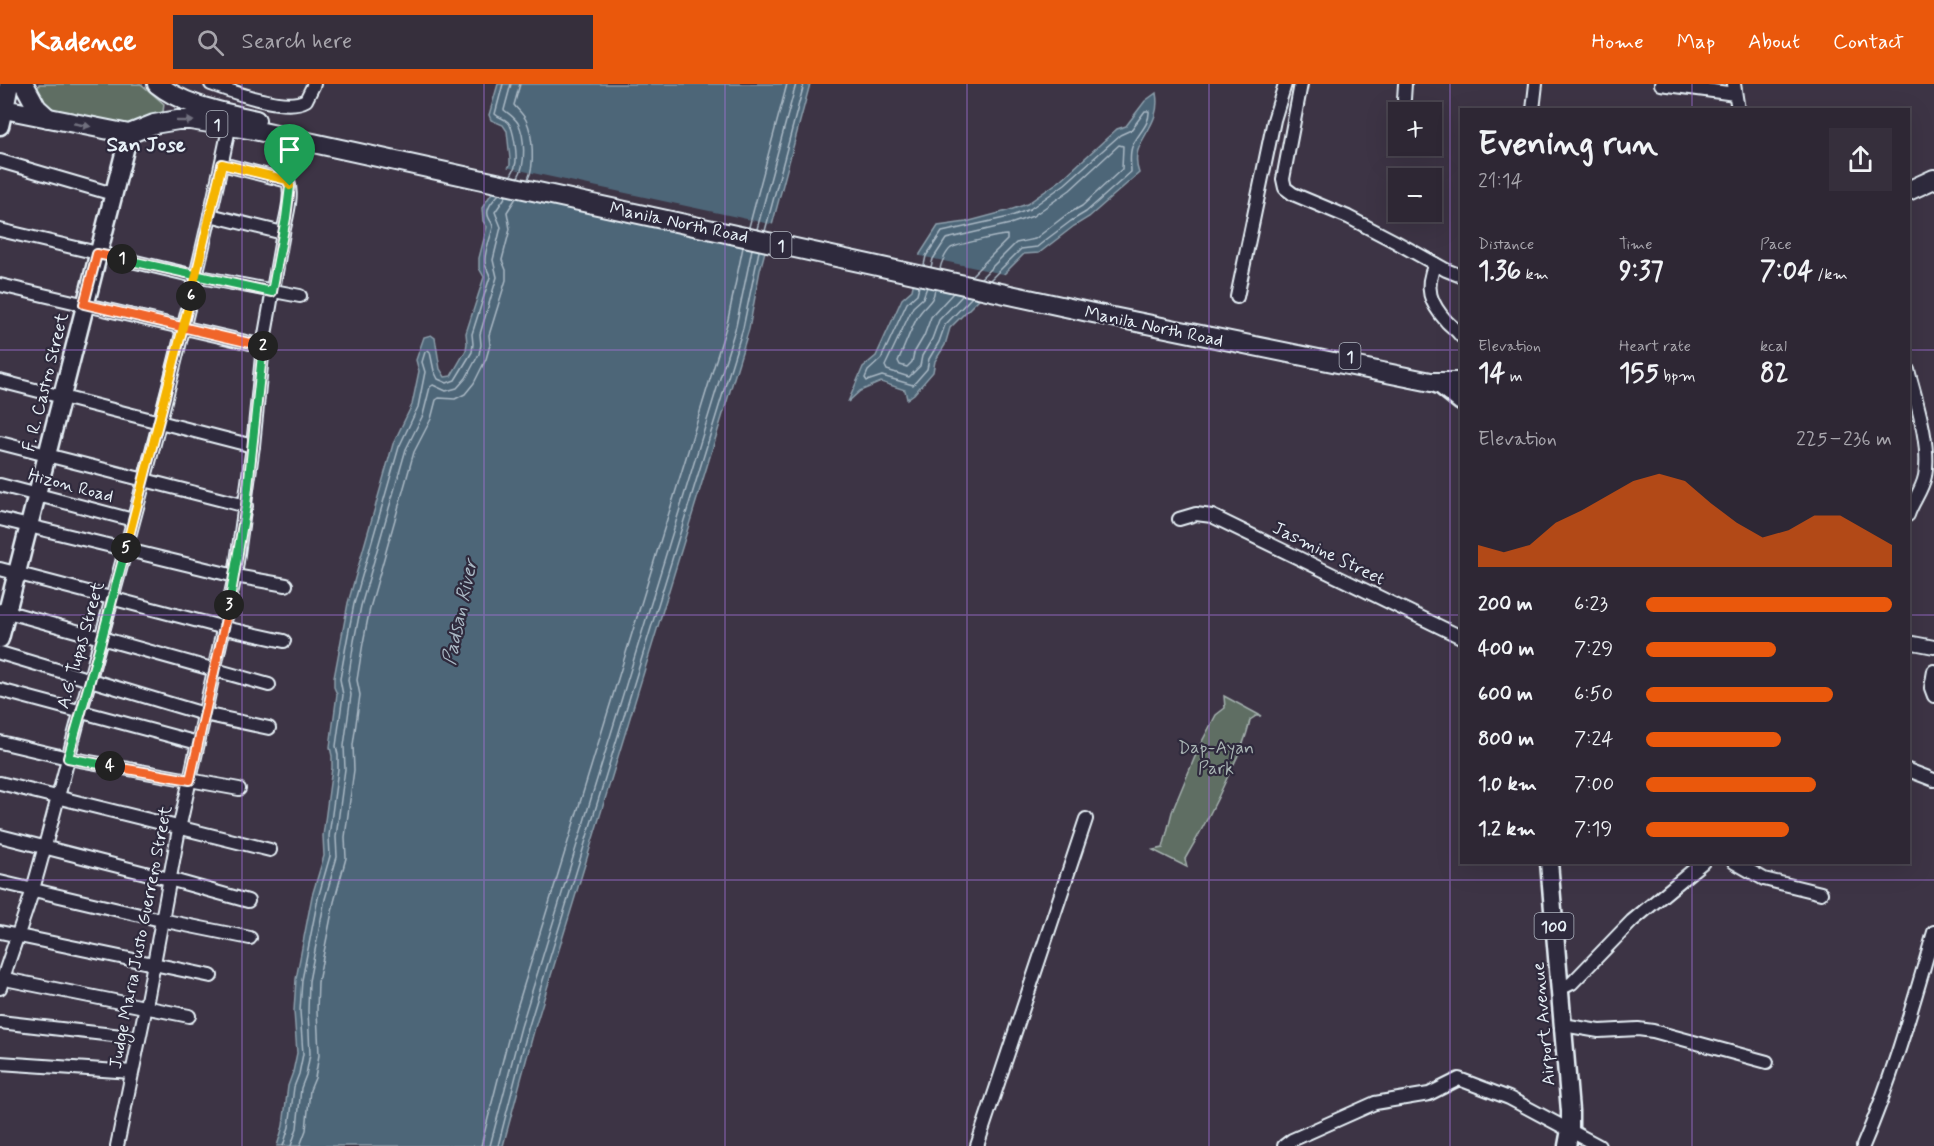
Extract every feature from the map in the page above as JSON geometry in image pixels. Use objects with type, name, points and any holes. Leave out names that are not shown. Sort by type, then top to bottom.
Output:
[{"type":"highway","points":[[48,118],[13,84],[2,118],[48,118],[129,134]]},
{"type":"highway","name":"Manila North Road","points":[[158,84],[189,102],[308,136],[1451,382]]},
{"type":"highway","name":"Manila North Road","points":[[129,134],[154,124],[190,120],[308,136]]},
{"type":"highway","points":[[1910,190],[1934,179]]},
{"type":"main road","name":"F. R. Castro Street","points":[[0,639],[4,610],[17,575],[30,526],[84,304],[129,134]]},
{"type":"main road","points":[[1451,382],[1441,386],[1460,401]]},
{"type":"main road","name":"Airport Avenue","points":[[1549,864],[1570,1111],[1568,1138]]},
{"type":"street","points":[[211,84],[236,93],[291,105],[306,100],[314,84]]},
{"type":"street","points":[[1237,297],[1274,120],[1285,84]]},
{"type":"street","points":[[1301,84],[1283,179],[1285,188],[1460,276]]},
{"type":"street","points":[[1404,99],[1405,84]]},
{"type":"street","points":[[1533,108],[1536,84]]},
{"type":"street","points":[[1661,84],[1735,89],[1738,108]]},
{"type":"street","points":[[233,112],[236,93]]},
{"type":"street","name":"A.G. Tupas Street","points":[[1,981],[18,936],[45,846],[80,711],[102,638],[184,327],[228,133]]},
{"type":"street","points":[[0,161],[113,194]]},
{"type":"street","name":"Judge Maria Justo Guerrero Street","points":[[117,1146],[179,829],[235,576],[246,506],[263,346],[290,186],[288,181],[222,164]]},
{"type":"street","points":[[210,214],[283,233]]},
{"type":"street","points":[[0,230],[195,276],[300,296]]},
{"type":"street","points":[[1435,264],[1430,275],[1430,298],[1460,335]]},
{"type":"street","points":[[0,285],[263,346]]},
{"type":"street","points":[[1910,378],[1919,413],[1925,469],[1921,489],[1910,511]]},
{"type":"street","points":[[0,381],[253,446]]},
{"type":"street","points":[[0,443],[246,506]]},
{"type":"street","points":[[1910,484],[1921,489]]},
{"type":"street","name":"Hizon Road","points":[[0,486],[133,520]]},
{"type":"street","name":"Jasmine Street","points":[[1179,519],[1196,514],[1212,516],[1460,637]]},
{"type":"street","points":[[0,519],[235,576],[286,585]]},
{"type":"street","points":[[0,569],[112,600],[284,641]]},
{"type":"street","points":[[4,610],[269,685]]},
{"type":"street","points":[[1910,642],[1934,647]]},
{"type":"street","points":[[0,654],[204,714],[269,728]]},
{"type":"street","points":[[1934,671],[1931,688],[1934,696]]},
{"type":"street","points":[[0,690],[198,743]]},
{"type":"street","points":[[0,742],[68,758],[239,789]]},
{"type":"street","points":[[1910,771],[1934,780]]},
{"type":"street","points":[[0,783],[270,850]]},
{"type":"street","points":[[977,1146],[1086,819]]},
{"type":"street","points":[[0,836],[248,901]]},
{"type":"street","points":[[1560,989],[1572,983],[1632,921],[1701,864]]},
{"type":"street","points":[[1738,864],[1764,879],[1821,893]]},
{"type":"street","points":[[0,882],[161,920],[250,938]]},
{"type":"street","points":[[0,932],[211,976]]},
{"type":"street","points":[[1863,1146],[1904,1033],[1934,932]]},
{"type":"street","points":[[1,981],[146,1006],[189,1016]]},
{"type":"street","points":[[0,1022],[139,1038]]},
{"type":"street","points":[[1563,1025],[1599,1031],[1638,1029],[1767,1062]]},
{"type":"street","points":[[0,1063],[132,1072]]},
{"type":"street","points":[[1284,1146],[1292,1140],[1375,1103],[1429,1094],[1459,1079],[1509,1098],[1568,1138],[1599,1146]]},
{"type":"green space","points":[[39,84],[141,84],[164,104],[163,112],[127,127],[51,115],[37,93]]},
{"type":"green space","name":"Dap-Ayan Park","points":[[1224,696],[1261,716],[1250,720],[1235,762],[1185,859],[1187,867],[1153,850],[1163,848],[1172,812],[1199,747],[1216,715],[1225,708]]},
{"type":"water","name":"Padsan River","points":[[498,84],[810,84],[760,270],[749,329],[534,1031],[503,1146],[277,1146],[283,1126],[288,1086],[297,1053],[294,1011],[296,979],[312,896],[324,856],[323,836],[332,768],[330,747],[337,694],[334,678],[348,603],[393,444],[412,405],[419,371],[416,360],[424,337],[431,335],[435,338],[440,369],[445,377],[451,376],[466,350],[466,333],[484,277],[479,268],[479,258],[487,227],[483,221],[482,208],[510,165],[507,131],[503,125],[491,120],[489,115]]},
{"type":"water","points":[[1156,93],[1155,116],[1138,152],[1139,173],[1089,217],[1039,253],[1024,254],[950,328],[945,345],[935,361],[933,372],[914,394],[907,399],[905,390],[881,382],[860,391],[848,402],[863,367],[876,356],[902,299],[912,290],[920,254],[938,226],[966,222],[1027,204],[1061,180],[1117,129],[1126,126],[1145,101]]},
{"type":"pier","points":[[505,167],[775,225],[769,249],[491,190]]},
{"type":"pier","points":[[916,255],[1008,275],[987,296],[911,280]]},
{"type":"district","name":"San Jose","points":[[146,144]]},
{"type":"route","points":[[290,186],[272,292],[195,276],[97,254],[84,304],[184,327],[263,346],[246,506],[235,576],[190,780],[68,758],[160,421],[184,327],[195,276],[222,164],[287,180],[290,186]]}]
